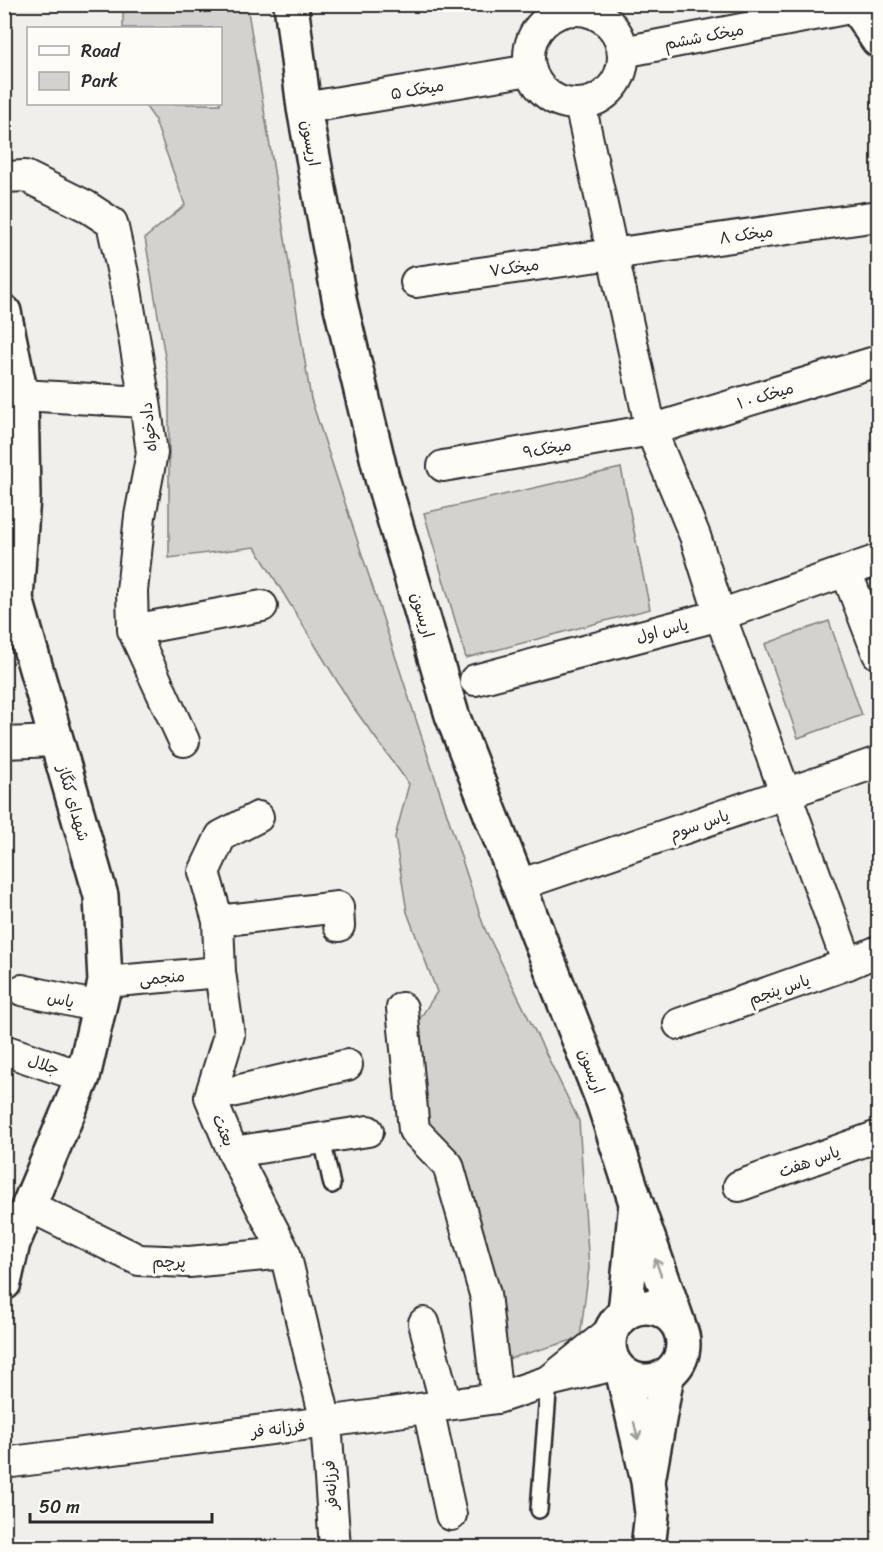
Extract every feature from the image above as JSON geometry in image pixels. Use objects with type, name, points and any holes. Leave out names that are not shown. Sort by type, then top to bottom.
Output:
[{"type":"main road","name":"اریسون","points":[[291,4],[304,108],[340,303],[382,478],[452,715],[603,1101],[678,1323]]},
{"type":"main road","points":[[854,6],[879,40]]},
{"type":"main road","name":"شهدای کنگاز","points":[[4,312],[21,395],[10,599],[56,741],[101,896],[102,994],[83,1077],[13,1243],[4,1283]]},
{"type":"main road","points":[[636,1203],[618,1322],[608,1343],[610,1354],[619,1369],[648,1481],[652,1513],[648,1548]]},
{"type":"main road","points":[[618,1322],[636,1308],[648,1306],[659,1308],[670,1314],[678,1323],[683,1333],[684,1345],[682,1357],[676,1367],[667,1375],[656,1380],[645,1382],[633,1379],[619,1369]]},
{"type":"main road","points":[[648,1481],[667,1375]]},
{"type":"street","name":"میخک ششم","points":[[623,52],[854,6]]},
{"type":"street","points":[[585,8],[600,16],[611,25],[619,38],[623,52],[622,67],[617,81],[607,92],[594,100],[580,104],[564,103],[549,96],[537,85],[530,70],[529,54],[532,38],[541,25],[554,15],[570,10],[585,8]]},
{"type":"street","name":"میخک ۵","points":[[304,108],[530,70]]},
{"type":"street","points":[[580,104],[651,430],[695,536],[720,615],[848,964]]},
{"type":"street","name":"دادخواه","points":[[4,177],[25,176],[86,206],[112,223],[146,402],[152,453],[140,516],[132,591],[133,630],[184,741]]},
{"type":"street","name":"میخک ۸","points":[[613,253],[879,216]]},
{"type":"street","name":"میخک۷","points":[[416,282],[613,253]]},
{"type":"street","name":"میخک ۰ ۱","points":[[651,430],[879,361]]},
{"type":"street","points":[[21,395],[146,402]]},
{"type":"street","name":"میخک۹","points":[[443,466],[651,430]]},
{"type":"street","name":"یاس اول","points":[[475,680],[720,615],[879,560]]},
{"type":"street","points":[[846,571],[879,654]]},
{"type":"street","points":[[133,630],[262,606]]},
{"type":"street","points":[[4,743],[56,741]]},
{"type":"street","name":"یاس سوم","points":[[519,885],[879,762]]},
{"type":"street","name":"بعثت","points":[[258,817],[221,836],[204,872],[218,921],[220,972],[229,1035],[210,1097],[233,1152],[285,1253],[326,1422]]},
{"type":"street","points":[[218,921],[338,907],[339,926]]},
{"type":"street","name":"یاس پنجم","points":[[679,1024],[879,951]]},
{"type":"street","name":"منجمی","points":[[102,994],[220,972]]},
{"type":"street","name":"یاس","points":[[22,990],[102,994]]},
{"type":"street","points":[[402,1008],[414,1130],[448,1165],[485,1294],[497,1398]]},
{"type":"street","name":"جلال","points":[[4,1050],[83,1077]]},
{"type":"street","points":[[210,1097],[347,1065]]},
{"type":"street","points":[[233,1152],[368,1131]]},
{"type":"street","name":"یاس هفت","points":[[739,1186],[879,1136]]},
{"type":"street","name":"پرچم","points":[[29,1206],[139,1260],[189,1262],[285,1253]]},
{"type":"street","points":[[549,1381],[618,1322]]},
{"type":"street","points":[[424,1323],[451,1515]]},
{"type":"street","name":"فرزانه فر","points":[[4,1463],[497,1398],[549,1381],[619,1369]]},
{"type":"street","name":"فرزانه‌فر","points":[[326,1422],[335,1548]]},
{"type":"lane","points":[[322,1139],[332,1185]]},
{"type":"lane","points":[[539,1510],[549,1381]]},
{"type":"green space","points":[[123,5],[247,5],[311,399],[484,927],[579,1121],[589,1268],[580,1338],[501,1361],[462,1192],[428,1166],[401,1048],[437,992],[407,912],[395,837],[409,784],[353,707],[255,547],[169,558],[169,381],[145,238],[185,205],[154,118],[145,105],[222,105],[222,27],[123,27]]},
{"type":"green space","points":[[621,468],[650,609],[466,658],[424,513]]},
{"type":"green space","points":[[829,621],[862,715],[798,738],[765,644]]}]
